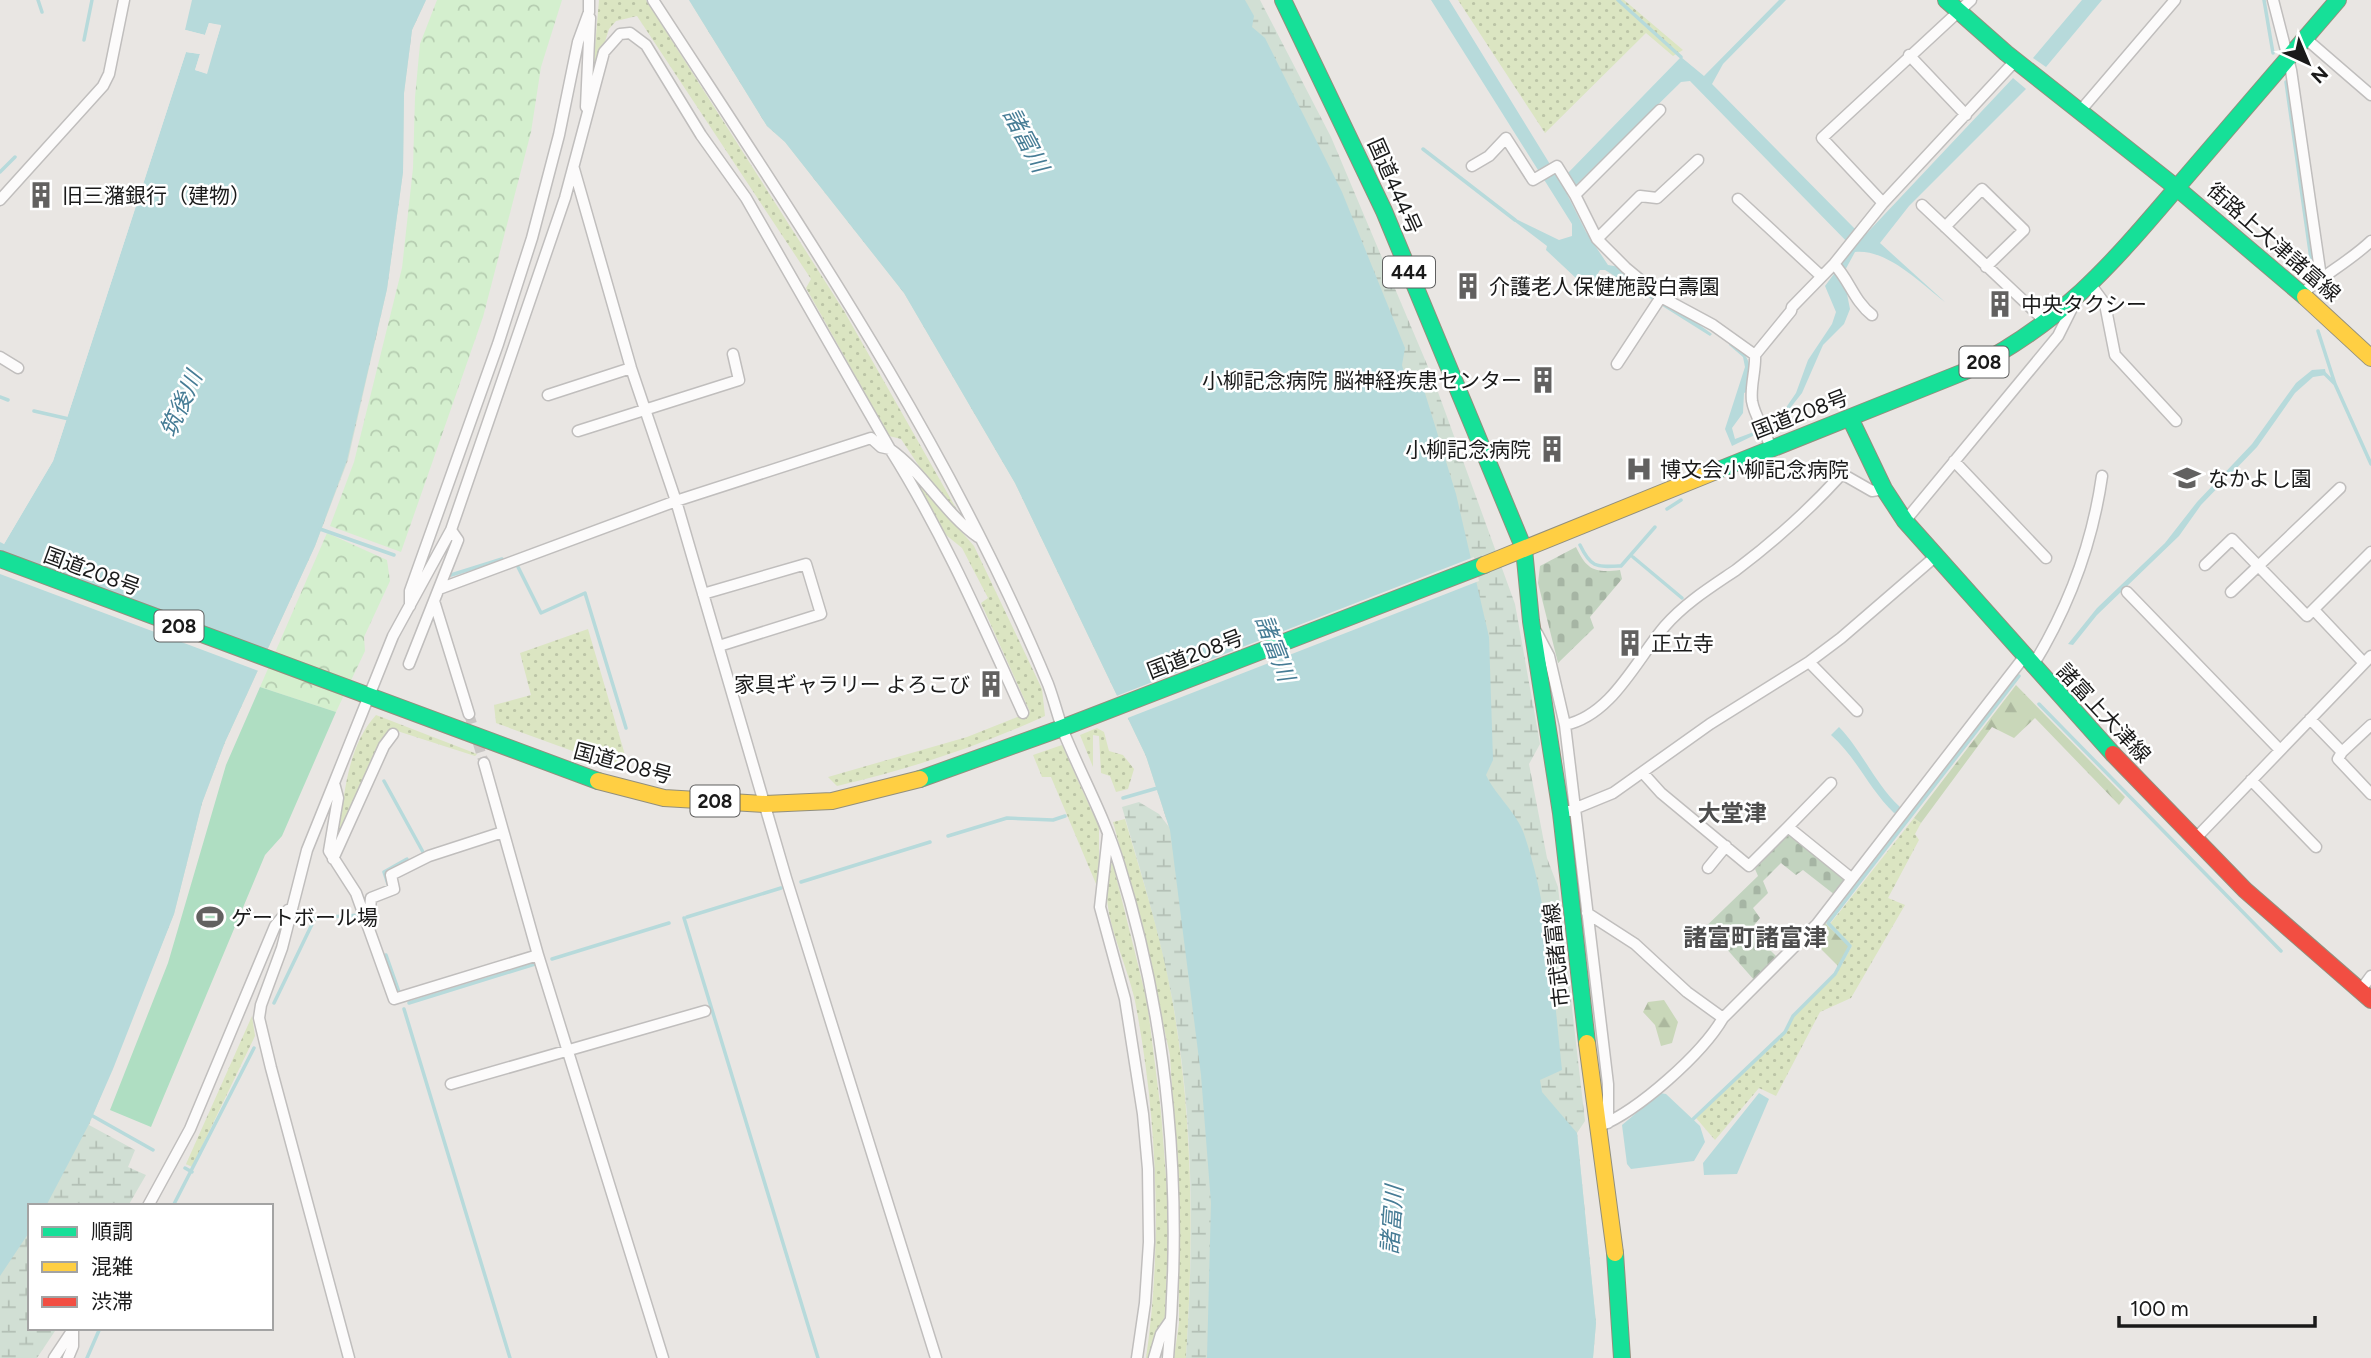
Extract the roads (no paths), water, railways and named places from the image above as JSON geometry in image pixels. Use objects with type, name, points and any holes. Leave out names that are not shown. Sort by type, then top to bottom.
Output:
[{"type":"main road","name":"国道444号","points":[[1283,0],[1384,211],[1518,551]]},
{"type":"main road","name":"国道208号","points":[[0,559],[486,742],[604,782],[664,798],[765,804],[832,801],[924,778],[1070,725],[1518,551],[1850,418],[2004,352],[2077,300],[2178,188],[2338,0]]},
{"type":"main road","name":"街路上大津諸富線","points":[[1952,6],[2178,188],[2303,293],[2371,358]]},
{"type":"main road","name":"諸富上大津線","points":[[1850,418],[1884,489],[1905,521],[2028,662],[2195,839],[2316,956],[2365,995]]},
{"type":"main road","name":"市武諸富線","points":[[1518,551],[1567,811],[1584,1024],[1604,1124],[1622,1358]]},
{"type":"street","points":[[1,195],[103,86],[109,74],[124,0]]},
{"type":"street","points":[[586,114],[585,90],[591,36],[589,0]]},
{"type":"street","points":[[653,0],[849,306],[946,474],[1070,725],[1108,832],[1140,943],[1169,1111],[1175,1258],[1168,1358]]},
{"type":"street","points":[[1883,203],[1822,138],[1909,55],[1952,6],[1971,0]]},
{"type":"street","points":[[2081,110],[2175,0]]},
{"type":"street","points":[[2273,0],[2286,60],[2291,71],[2321,277]]},
{"type":"street","points":[[410,606],[410,591],[498,344],[532,238],[559,135],[578,42],[589,12]]},
{"type":"street","points":[[349,1358],[260,1018],[261,1005],[282,948],[307,850],[334,783],[364,695],[393,636],[452,530],[515,350],[574,168],[604,52],[620,34],[630,33],[640,38],[701,135],[746,198],[916,491],[965,587],[1023,713]]},
{"type":"street","points":[[2305,38],[2371,95]]},
{"type":"street","points":[[1909,55],[1966,115]]},
{"type":"street","points":[[1770,448],[1768,433],[1757,419],[1751,398],[1755,355],[1883,203],[2016,60]]},
{"type":"street","points":[[1575,195],[1660,110]]},
{"type":"street","points":[[1472,166],[1489,156],[1506,138],[1533,180],[1559,170],[1597,239],[1661,297],[1713,325],[1755,355]]},
{"type":"street","points":[[1597,239],[1640,196],[1657,198],[1698,160]]},
{"type":"street","points":[[574,168],[631,368],[676,501],[765,804],[936,1358]]},
{"type":"street","points":[[1945,228],[1982,189],[2024,230],[1986,267]]},
{"type":"street","points":[[1738,199],[1820,275]]},
{"type":"street","points":[[1922,205],[2047,323]]},
{"type":"street","points":[[2303,293],[2321,277],[2353,259],[2371,241]]},
{"type":"street","points":[[1834,264],[1847,278],[1858,305],[1872,315]]},
{"type":"street","points":[[2091,285],[2105,304],[2115,355],[2176,421]]},
{"type":"street","points":[[1616,364],[1661,297]]},
{"type":"street","points":[[1905,521],[2057,336],[2077,300]]},
{"type":"street","points":[[578,431],[739,380],[733,354]]},
{"type":"street","points":[[0,357],[19,368]]},
{"type":"street","points":[[548,395],[631,368]]},
{"type":"street","points":[[439,589],[676,501],[871,438],[906,461],[965,528],[978,537]]},
{"type":"street","points":[[1954,461],[2046,558]]},
{"type":"street","points":[[1565,725],[1583,721],[1593,713],[1618,688],[1666,625],[1688,604],[1756,554],[1839,477],[1844,475],[1872,491],[1884,489]]},
{"type":"street","points":[[1604,1124],[1671,1078],[1714,1034],[1723,1018],[1817,924],[1851,878],[2050,638],[2079,576],[2097,510],[2102,476]]},
{"type":"street","points":[[2231,592],[2340,488]]},
{"type":"street","points":[[409,664],[458,540],[452,530]]},
{"type":"street","points":[[2205,565],[2232,539],[2307,616],[2368,560]]},
{"type":"street","points":[[1567,811],[1613,793],[1710,724],[1809,662],[1936,556]]},
{"type":"street","points":[[703,594],[806,564],[821,614],[719,646]]},
{"type":"street","points":[[2127,592],[2280,750]]},
{"type":"street","points":[[434,601],[470,715]]},
{"type":"street","points":[[2195,839],[2368,659],[2314,610]]},
{"type":"street","points":[[1531,621],[1549,656],[1565,725],[1567,811],[1587,913],[1608,1084],[1604,1124]]},
{"type":"street","points":[[1809,662],[1857,711]]},
{"type":"street","points":[[2310,719],[2342,752]]},
{"type":"street","points":[[2371,725],[2338,759],[2371,794]]},
{"type":"street","points":[[333,859],[384,746],[393,734]]},
{"type":"street","points":[[484,763],[538,955],[663,1358]]},
{"type":"street","points":[[1643,773],[1661,793],[1749,866],[1831,783]]},
{"type":"street","points":[[2252,780],[2316,847]]},
{"type":"street","points":[[334,783],[338,798],[329,851],[356,893],[394,999],[538,955]]},
{"type":"street","points":[[1788,827],[1851,878]]},
{"type":"street","points":[[363,914],[370,910],[371,898],[394,889],[391,875],[429,856],[503,832]]},
{"type":"street","points":[[1108,832],[1100,906],[1125,999],[1143,1114],[1148,1169],[1148,1254],[1137,1358]]},
{"type":"street","points":[[1708,868],[1726,846]]},
{"type":"street","points":[[149,1204],[190,1129],[275,926],[292,905]]},
{"type":"street","points":[[1587,913],[1635,944],[1687,992],[1723,1018]]},
{"type":"street","points":[[2365,995],[2371,976]]},
{"type":"street","points":[[451,1084],[705,1011]]},
{"type":"street","points":[[1154,1358],[1161,1334],[1172,1318]]},
{"type":"street","points":[[54,1358],[73,1330]]},
{"type":"street","points":[[68,1358],[73,1346],[73,1330]]},
{"type":"water","name":"筑後川","points":[[192,0],[426,0],[412,30],[404,93],[403,172],[387,289],[347,460],[315,546],[225,742],[202,803],[174,914],[113,1069],[88,1126],[47,1204],[28,1204],[28,1234],[0,1276],[0,542],[4,544],[53,461],[186,52],[200,54],[195,70],[206,73],[221,26],[209,23],[205,35],[185,30]]},
{"type":"water","name":"諸富川","points":[[689,0],[1245,0],[1254,16],[1252,27],[1265,38],[1342,192],[1405,348],[1402,365],[1405,376],[1424,390],[1456,494],[1489,637],[1493,760],[1486,775],[1517,819],[1524,834],[1545,921],[1562,1070],[1540,1080],[1542,1092],[1577,1133],[1596,1323],[1593,1358],[1207,1358],[1211,1203],[1201,1075],[1170,830],[1146,756],[1015,483],[904,293],[785,142],[767,126]]},
{"type":"water","points":[[1431,0],[1449,0],[1556,174],[1567,174],[1681,57],[1704,76],[1779,0],[1786,0],[1723,64],[1712,84],[1854,228],[1867,233],[2013,78],[2026,89],[1909,206],[1880,243],[1945,302],[1891,261],[1855,252],[1843,274],[1850,309],[1844,324],[1823,345],[1802,393],[1772,428],[1796,393],[1808,360],[1832,324],[1836,312],[1825,286],[1853,248],[1690,81],[1681,82],[1567,194],[1586,232],[1608,265],[1620,267],[1712,334],[1710,336],[1605,270],[1600,270],[1593,282],[1578,280],[1546,250],[1547,246],[1514,221],[1516,219],[1559,240],[1572,236],[1572,224]]},
{"type":"water","points":[[2082,0],[2102,0],[2046,67],[2033,58]]},
{"type":"water","points":[[1731,341],[1749,362],[1750,374],[1749,391],[1744,393],[1743,413],[1732,428],[1735,439],[1759,430],[1759,433],[1732,446],[1725,429],[1745,367],[1743,357],[1729,345]]},
{"type":"water","points":[[2325,369],[2326,375],[2313,377],[2295,393],[2257,447],[2201,505],[2179,536],[2097,615],[2073,645],[2068,644],[2097,608],[2165,543],[2197,502],[2252,444],[2296,383],[2312,370]]},
{"type":"water","points":[[1839,727],[1900,807],[1898,812],[1894,813],[1885,804],[1831,735]]},
{"type":"water","points":[[1660,1093],[1666,1094],[1700,1126],[1705,1142],[1694,1161],[1631,1169],[1627,1164],[1622,1125]]},
{"type":"water","points":[[1759,1093],[1769,1099],[1737,1174],[1704,1175],[1703,1163]]},
{"type":"waterway","points":[[38,0],[42,12]]},
{"type":"waterway","points":[[84,40],[92,0]]},
{"type":"waterway","points":[[1618,0],[1681,57]]},
{"type":"waterway","points":[[2264,0],[2273,53]]},
{"type":"waterway","points":[[2286,82],[2313,273]]},
{"type":"waterway","points":[[1423,149],[1515,220]]},
{"type":"waterway","points":[[0,172],[15,157]]},
{"type":"waterway","points":[[2318,331],[2335,384],[2371,464]]},
{"type":"waterway","points":[[2323,372],[2335,384]]},
{"type":"waterway","points":[[0,397],[8,400]]},
{"type":"waterway","points":[[34,411],[69,419]]},
{"type":"waterway","points":[[1667,509],[1681,500]]},
{"type":"waterway","points":[[1580,545],[1591,562],[1621,566],[1655,527]]},
{"type":"waterway","points":[[320,529],[394,555]]},
{"type":"waterway","points":[[1633,557],[1682,598]]},
{"type":"waterway","points":[[451,575],[502,559]]},
{"type":"waterway","points":[[518,567],[541,613],[585,593],[626,728]]},
{"type":"waterway","points":[[1690,1122],[1785,1032],[1793,1016],[1835,974],[1850,946],[1828,923],[2019,676]]},
{"type":"waterway","points":[[2039,704],[2281,951]]},
{"type":"waterway","points":[[384,781],[423,852]]},
{"type":"waterway","points":[[1123,798],[1161,787]]},
{"type":"waterway","points":[[948,836],[1007,818],[1053,820],[1065,816]]},
{"type":"waterway","points":[[801,882],[930,842]]},
{"type":"waterway","points":[[388,884],[384,872],[407,859]]},
{"type":"waterway","points":[[687,917],[781,888]]},
{"type":"waterway","points":[[274,1003],[315,918],[360,915]]},
{"type":"waterway","points":[[684,918],[818,1358]]},
{"type":"waterway","points":[[552,959],[669,923]]},
{"type":"waterway","points":[[386,955],[399,992]]},
{"type":"waterway","points":[[409,1003],[535,964]]},
{"type":"waterway","points":[[404,1009],[510,1358]]},
{"type":"waterway","points":[[174,1204],[254,1048]]},
{"type":"waterway","points":[[91,1115],[153,1150]]},
{"type":"waterway","points":[[185,1168],[192,1172]]},
{"type":"waterway","points":[[87,1358],[99,1330]]},
{"type":"tunnel","points":[[469,714],[484,763]]},
{"type":"place","name":"旧三潴銀行（建物）","points":[[41,195]]},
{"type":"place","name":"介護老人保健施設白壽園","points":[[1468,286]]},
{"type":"place","name":"中央タクシー","points":[[2000,304]]},
{"type":"place","name":"小柳記念病院 脳神経疾患センター","points":[[1543,380]]},
{"type":"place","name":"小柳記念病院","points":[[1552,449]]},
{"type":"place","name":"博文会小柳記念病院","points":[[1639,469]]},
{"type":"place","name":"なかよし園","points":[[2187,478]]},
{"type":"place","name":"正立寺","points":[[1630,643]]},
{"type":"place","name":"家具ギャラリー よろこび","points":[[991,684]]},
{"type":"place","name":"ゲートボール場","points":[[210,917]]},
{"type":"district","name":"大堂津","points":[[1732,813]]},
{"type":"district","name":"諸富町諸富津","points":[[1755,937]]}]
